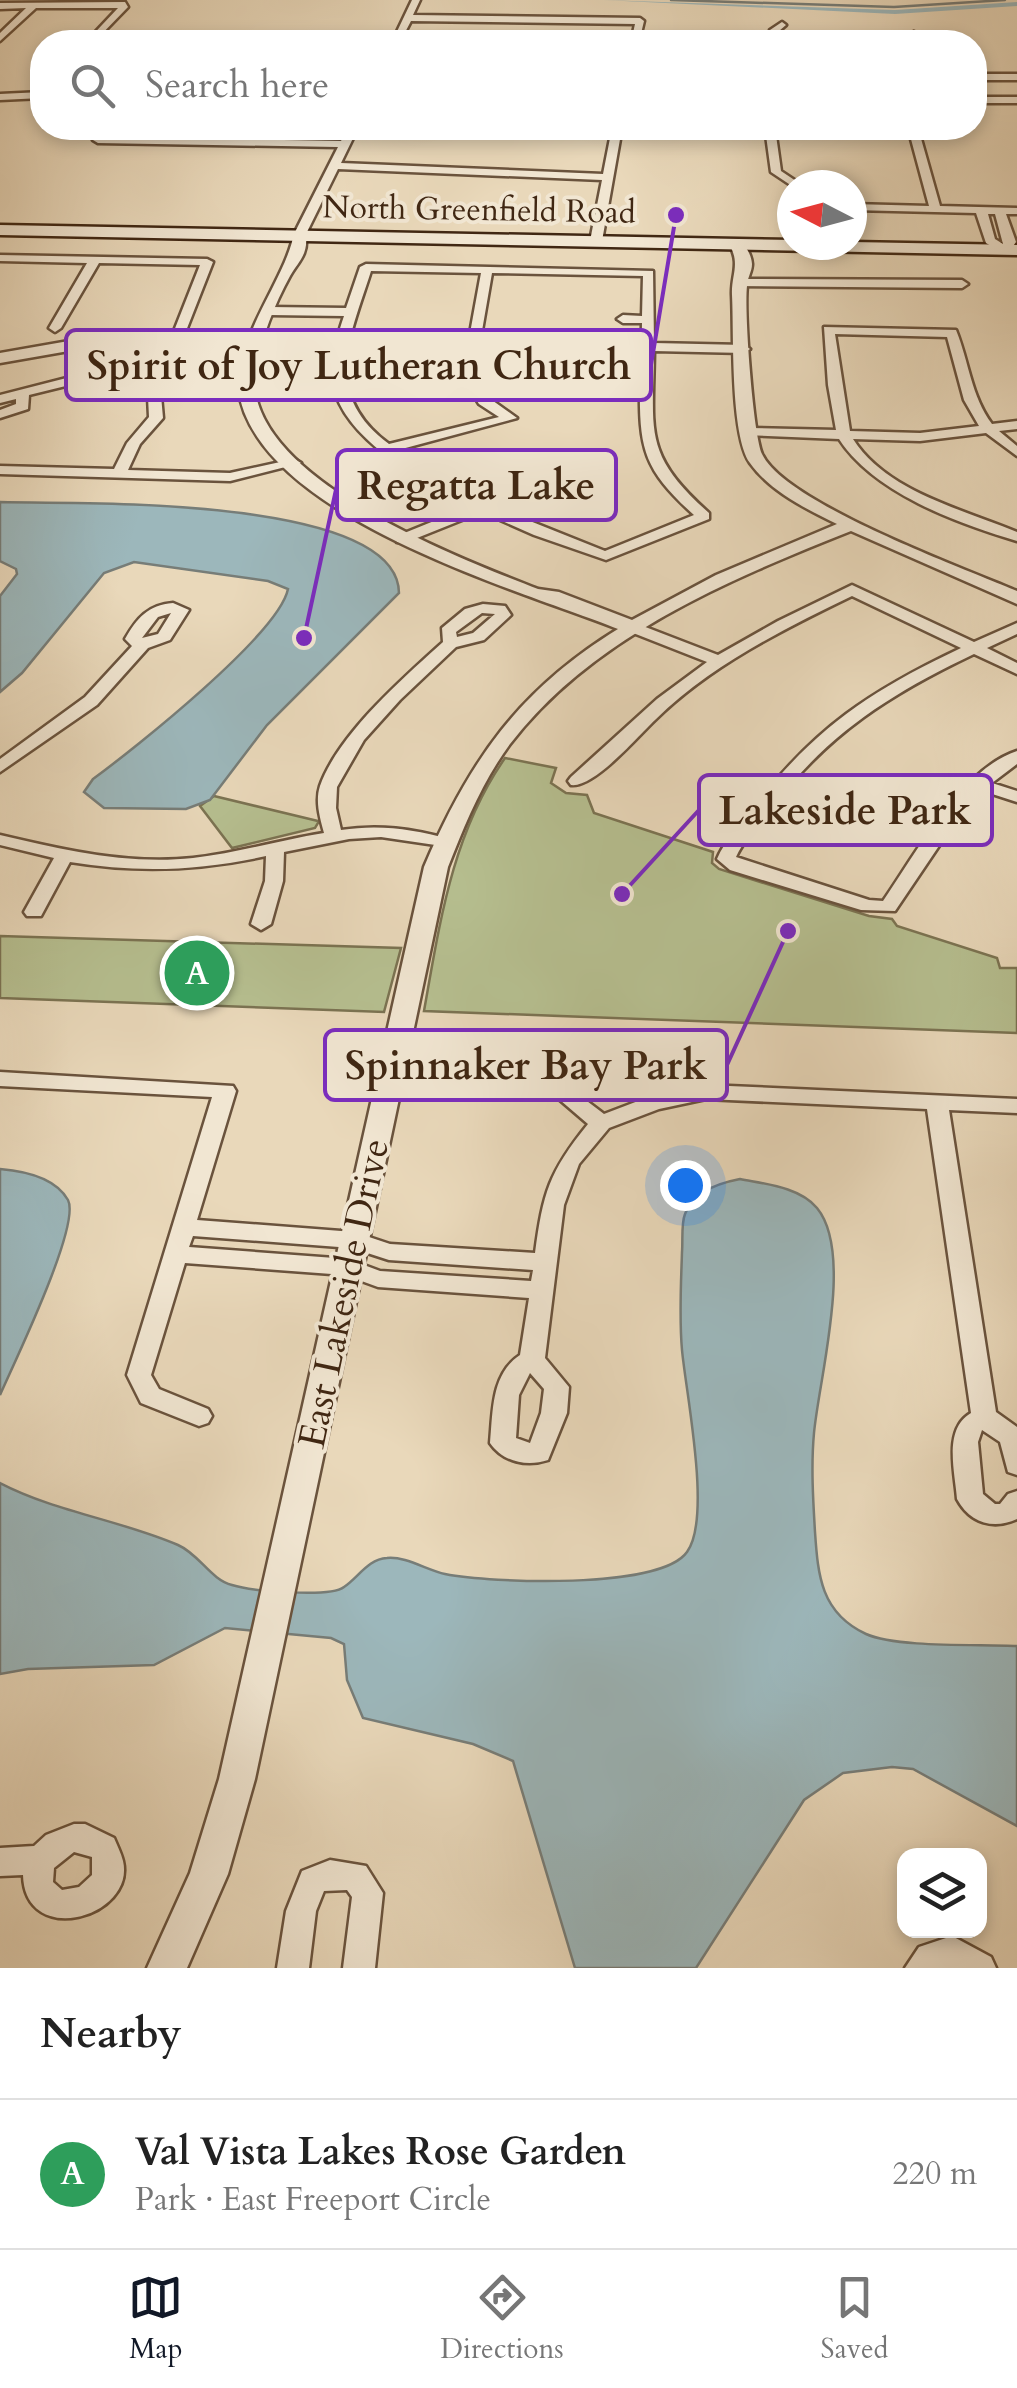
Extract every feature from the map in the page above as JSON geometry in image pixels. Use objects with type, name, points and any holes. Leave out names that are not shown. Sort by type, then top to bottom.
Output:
[{"type":"main road","name":"North Greenfield Road","points":[[0,230],[1011,250]]},
{"type":"street","points":[[402,30],[416,0]]},
{"type":"street","points":[[0,6],[125,4],[102,30]]},
{"type":"street","points":[[0,38],[33,6]]},
{"type":"street","points":[[408,18],[640,22],[638,30]]},
{"type":"street","points":[[774,30],[782,25]]},
{"type":"street","points":[[987,77],[1017,78]]},
{"type":"street","points":[[0,96],[30,96]]},
{"type":"street","points":[[987,100],[1017,100]]},
{"type":"street","points":[[98,140],[344,144]]},
{"type":"street","points":[[346,140],[299,236],[292,266],[285,270],[247,378],[248,397],[260,428],[294,464],[359,514],[402,539],[536,595],[542,602],[713,664]]},
{"type":"street","points":[[596,241],[615,140]]},
{"type":"street","points":[[772,140],[777,173]]},
{"type":"street","points":[[916,140],[936,209]]},
{"type":"street","points":[[332,166],[607,177]]},
{"type":"street","points":[[867,208],[1017,211]]},
{"type":"street","points":[[981,210],[990,241],[1011,250]]},
{"type":"street","points":[[999,210],[1011,250]]},
{"type":"street","points":[[736,244],[731,254],[732,275],[739,283],[749,432],[755,458],[789,491],[1017,598]]},
{"type":"street","points":[[0,258],[207,262],[178,336]]},
{"type":"street","points":[[56,328],[94,260]]},
{"type":"street","points":[[366,268],[487,270],[649,273],[646,428],[650,453],[662,478],[704,516],[606,556],[552,539],[448,490],[359,422],[340,392],[340,360],[366,268]]},
{"type":"street","points":[[389,448],[510,418],[484,402],[468,377],[487,270]]},
{"type":"street","points":[[739,283],[962,284]]},
{"type":"street","points":[[270,310],[354,312]]},
{"type":"street","points":[[623,319],[648,320]]},
{"type":"street","points":[[1017,452],[986,430],[976,417],[952,332],[828,330],[845,436],[862,462],[894,483],[1017,536]]},
{"type":"street","points":[[0,358],[88,342],[178,336],[260,337]]},
{"type":"street","points":[[648,347],[744,349]]},
{"type":"street","points":[[0,400],[90,376],[152,373],[156,418],[134,443],[119,474]]},
{"type":"street","points":[[620,378],[648,378]]},
{"type":"street","points":[[0,414],[22,406],[23,396],[17,393]]},
{"type":"street","points":[[749,432],[920,437],[1017,425]]},
{"type":"street","points":[[0,470],[230,477],[294,464]]},
{"type":"street","points":[[402,539],[516,493]]},
{"type":"street","name":"East Lakeside Drive","points":[[167,1968],[225,1826],[444,844],[468,788],[499,742],[555,682],[624,630],[710,585],[854,524]]},
{"type":"street","points":[[578,781],[604,763],[672,695],[713,664],[852,590],[1017,668]]},
{"type":"street","points":[[1017,628],[909,680],[852,716],[814,748],[726,859],[737,866],[868,906],[888,908],[963,803],[1017,756]]},
{"type":"street","points":[[334,838],[328,787],[338,765],[394,696],[452,643]]},
{"type":"street","points":[[0,766],[91,701],[142,645]]},
{"type":"street","points":[[982,785],[1017,797]]},
{"type":"street","points":[[0,840],[63,858],[123,865],[188,864],[334,838],[419,847],[444,844]]},
{"type":"street","points":[[261,924],[274,881],[276,850]]},
{"type":"street","points":[[34,912],[63,858]]},
{"type":"street","points":[[0,1079],[225,1090],[139,1375],[150,1396],[199,1416]]},
{"type":"street","points":[[532,1360],[554,1205],[569,1162],[601,1123],[654,1103],[706,1092],[1017,1106]]},
{"type":"street","points":[[571,1100],[601,1123]]},
{"type":"street","points":[[937,1103],[984,1417],[1012,1438],[1017,1464]]},
{"type":"street","points":[[185,1227],[354,1240],[389,1252],[543,1262]]},
{"type":"street","points":[[176,1254],[348,1266],[378,1279],[540,1290]]},
{"type":"street","points":[[984,1417],[972,1424],[966,1442],[970,1499],[990,1516],[1004,1514],[1016,1507],[1017,1501]]},
{"type":"street","points":[[0,1862],[41,1860]]},
{"type":"street","points":[[294,1968],[301,1910],[313,1881],[330,1874],[355,1876],[368,1893],[359,1968]]},
{"type":"street","points":[[921,1968],[930,1958],[952,1951],[980,1968]]},
{"type":"green space","points":[[505,758],[556,768],[551,783],[566,793],[587,795],[594,813],[713,852],[712,863],[719,869],[869,916],[892,919],[897,926],[997,958],[1000,968],[1017,968],[1017,1033],[424,1011],[460,848],[487,787]]},
{"type":"green space","points":[[214,796],[318,823],[315,828],[232,848],[200,806]]},
{"type":"green space","points":[[0,936],[401,948],[384,1012],[0,998]]},
{"type":"water","points":[[0,502],[157,506],[291,521],[346,537],[384,561],[399,593],[267,725],[210,800],[186,809],[104,808],[84,792],[93,779],[233,661],[279,609],[288,589],[268,581],[134,562],[104,573],[22,673],[0,692],[0,596],[17,574],[16,569],[0,561]]},
{"type":"water","points":[[0,1169],[29,1174],[55,1186],[68,1200],[69,1214],[56,1264],[0,1395]]},
{"type":"water","points":[[740,1179],[801,1195],[817,1208],[828,1228],[834,1284],[812,1470],[816,1548],[825,1592],[839,1615],[866,1634],[880,1638],[1017,1646],[1017,1826],[913,1769],[892,1767],[843,1773],[804,1800],[696,1968],[575,1968],[513,1761],[473,1744],[363,1718],[347,1680],[344,1644],[331,1638],[225,1628],[154,1665],[28,1669],[0,1674],[0,1483],[178,1545],[225,1582],[256,1589],[307,1593],[336,1590],[374,1562],[387,1558],[445,1574],[534,1581],[610,1578],[671,1564],[687,1552],[697,1512],[695,1455],[681,1338],[684,1218],[700,1194]]},
{"type":"waterway","points":[[607,0],[895,12],[1017,4]]},
{"type":"waterway","points":[[671,0],[894,7],[1005,0]]},
{"type":"place","name":"Spirit of Joy Lutheran Church","points":[[676,215]]},
{"type":"place","name":"Regatta Lake","points":[[304,638]]},
{"type":"place","name":"Lakeside Park","points":[[622,894]]},
{"type":"place","name":"Spinnaker Bay Park","points":[[788,931]]},
{"type":"place","name":"Val Vista Lakes Rose Garden","points":[[197,973]]}]
